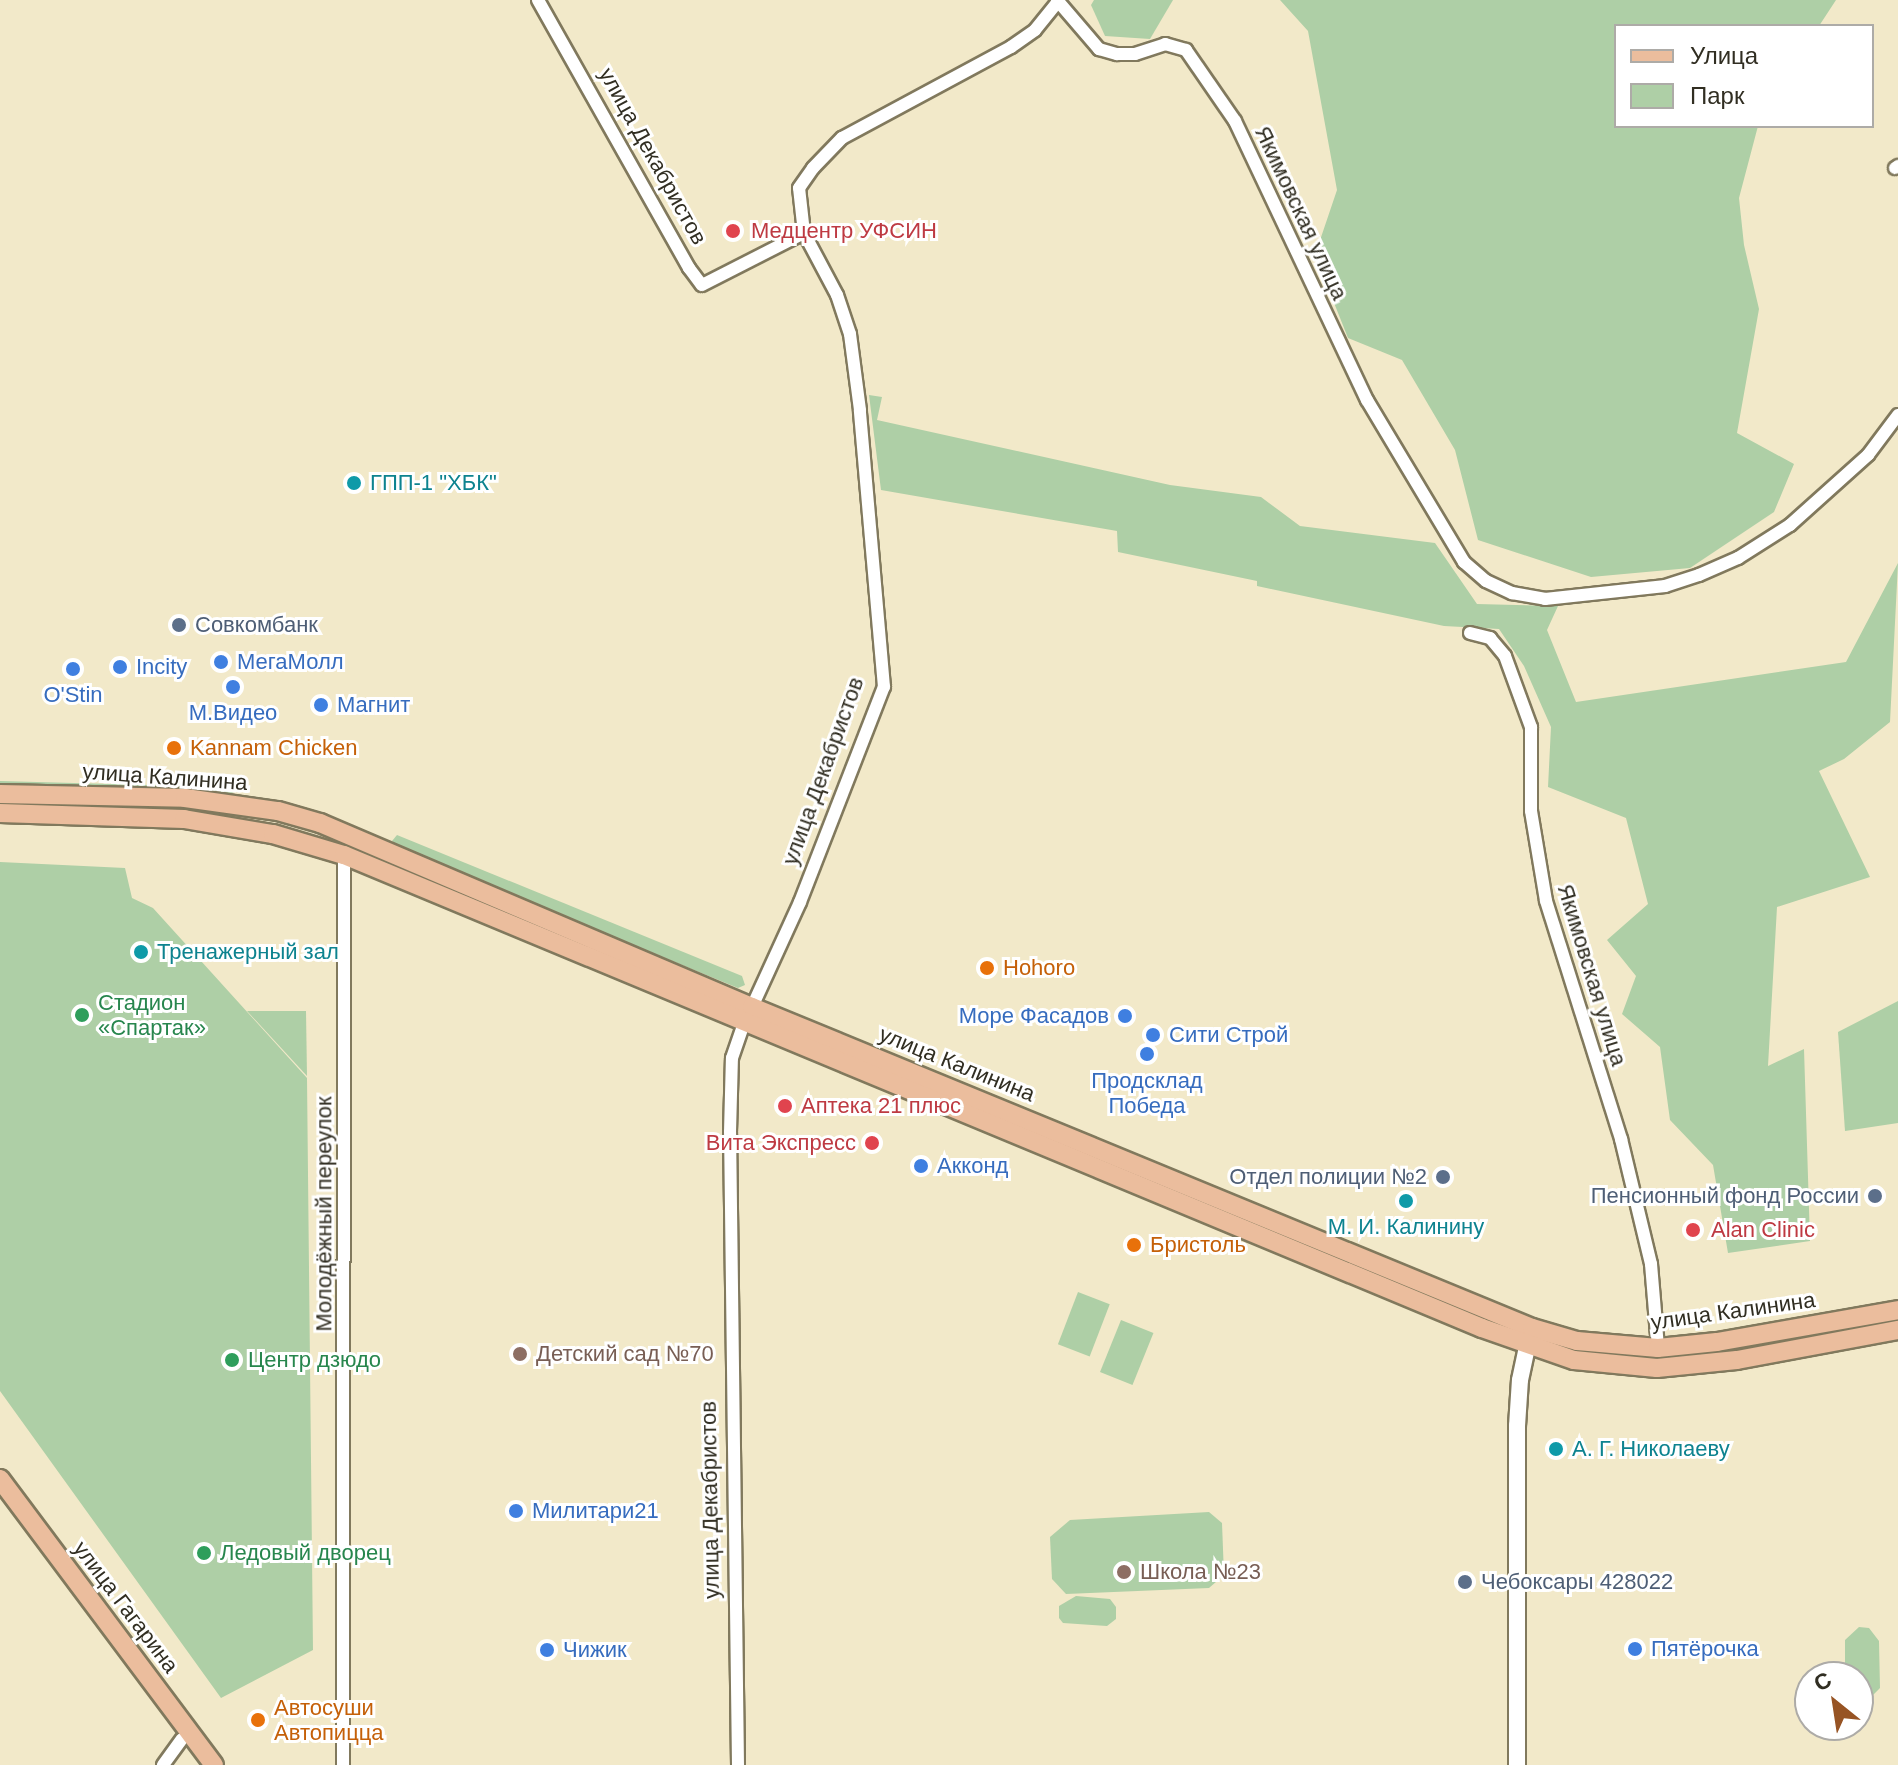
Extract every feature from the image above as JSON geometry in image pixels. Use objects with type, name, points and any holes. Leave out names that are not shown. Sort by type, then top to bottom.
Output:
[{"type":"main road","name":"улица Калинина","points":[[0,794],[185,798],[278,811],[375,844],[748,1015]]},
{"type":"main road","name":"улица Калинина","points":[[0,813],[184,819],[273,834],[344,855],[748,1015],[1530,1337],[1574,1360],[1657,1368],[1737,1360],[1898,1330]]},
{"type":"main road","name":"улица Калинина","points":[[1530,1337],[1605,1346],[1658,1348],[1717,1342],[1898,1310]]},
{"type":"main road","name":"улица Гагарина","points":[[0,1479],[40,1543],[199,1765]]},
{"type":"main road","name":"улица Гагарина","points":[[0,1499],[40,1543],[214,1765]]},
{"type":"street","name":"улица Декабристов","points":[[538,0],[689,268],[702,285],[804,233],[846,318],[860,410],[884,687],[800,902],[748,1015],[732,1058],[730,1132],[738,1765]]},
{"type":"street","points":[[804,233],[799,188],[828,150],[866,123],[1011,47],[1035,30],[1057,2]]},
{"type":"street","name":"Якимовская улица","points":[[1057,2],[1099,49],[1117,54],[1135,54],[1165,44],[1186,50],[1235,121],[1367,400],[1464,562],[1486,581],[1512,593],[1545,599],[1665,586],[1738,558],[1790,525],[1868,455],[1898,415]]},
{"type":"street","name":"Якимовская улица","points":[[1470,633],[1490,638],[1505,656],[1531,727],[1531,811],[1546,901],[1621,1139],[1651,1264],[1658,1348]]},
{"type":"street","name":"Молодёжный переулок","points":[[343,1765],[344,855]]},
{"type":"street","points":[[1517,1765],[1517,1426],[1520,1380],[1530,1337]]},
{"type":"street","points":[[163,1765],[182,1739]]},
{"type":"green space","points":[[1094,0],[1173,0],[1150,39],[1105,36],[1091,5]]},
{"type":"green space","points":[[1280,0],[1836,0],[1820,24],[1614,24],[1614,128],[1757,128],[1739,198],[1744,245],[1759,309],[1737,433],[1794,464],[1774,512],[1690,568],[1591,577],[1478,540],[1455,450],[1402,360],[1348,338],[1315,255],[1337,190],[1308,31]]},
{"type":"green space","points":[[869,395],[882,397],[877,420],[1170,485],[1261,497],[1300,526],[1435,543],[1477,604],[1558,606],[1547,630],[1576,702],[1846,662],[1898,563],[1890,722],[1844,759],[1819,771],[1870,877],[1777,907],[1768,1066],[1804,1049],[1810,1241],[1728,1253],[1713,1165],[1670,1120],[1660,1047],[1622,1014],[1636,976],[1607,940],[1648,904],[1626,818],[1548,787],[1551,727],[1524,666],[1499,629],[1444,626],[1257,586],[1257,581],[1118,552],[1117,531],[881,490]]},
{"type":"green space","points":[[0,781],[221,787],[234,793],[0,789]]},
{"type":"green space","points":[[397,835],[742,976],[745,985],[738,988],[399,849],[392,841]]},
{"type":"green space","points":[[0,862],[125,868],[132,898],[153,908],[307,1078],[313,1650],[221,1698],[0,1391]]},
{"type":"green space","points":[[1898,1001],[1898,1123],[1845,1131],[1838,1032]]},
{"type":"green space","points":[[247,1011],[306,1011],[307,1076]]},
{"type":"green space","points":[[1078,1292],[1110,1304],[1090,1356],[1058,1344]]},
{"type":"green space","points":[[1121,1320],[1153,1333],[1132,1385],[1100,1372]]},
{"type":"green space","points":[[1209,1512],[1222,1523],[1224,1575],[1209,1588],[1066,1594],[1052,1579],[1050,1537],[1070,1520]]},
{"type":"green space","points":[[1076,1596],[1110,1599],[1116,1607],[1116,1619],[1107,1626],[1063,1623],[1059,1618],[1059,1606]]},
{"type":"green space","points":[[1859,1627],[1869,1628],[1879,1641],[1880,1688],[1874,1694],[1874,1661],[1845,1661],[1845,1640]]},
{"type":"place","name":"Медцентр УФСИН","points":[[733,231]]},
{"type":"place","name":"ГПП-1 \"ХБК\"","points":[[354,483]]},
{"type":"place","name":"Совкомбанк","points":[[179,625]]},
{"type":"place","name":"МегаМолл","points":[[221,662]]},
{"type":"place","name":"Incity","points":[[120,667]]},
{"type":"place","name":"O'Stin","points":[[73,669]]},
{"type":"place","name":"М.Видео","points":[[233,687]]},
{"type":"place","name":"Магнит","points":[[321,705]]},
{"type":"place","name":"Kannam Chicken","points":[[174,748]]},
{"type":"place","name":"Тренажерный зал","points":[[141,952]]},
{"type":"place","name":"Hohoro","points":[[987,968]]},
{"type":"place","name":"Стадион «Спартак»","points":[[82,1015]]},
{"type":"place","name":"Море Фасадов","points":[[1125,1016]]},
{"type":"place","name":"Сити Строй","points":[[1153,1035]]},
{"type":"place","name":"Продсклад Победа","points":[[1147,1054]]},
{"type":"place","name":"Аптека 21 плюс","points":[[785,1106]]},
{"type":"place","name":"Вита Экспресс","points":[[872,1143]]},
{"type":"place","name":"Акконд","points":[[921,1166]]},
{"type":"place","name":"Отдел полиции №2","points":[[1443,1177]]},
{"type":"place","name":"Пенсионный фонд России","points":[[1875,1196]]},
{"type":"place","name":"М. И. Калинину","points":[[1406,1201]]},
{"type":"place","name":"Alan Clinic","points":[[1693,1230]]},
{"type":"place","name":"Бристоль","points":[[1134,1245]]},
{"type":"place","name":"Детский сад №70","points":[[520,1354]]},
{"type":"place","name":"Центр дзюдо","points":[[232,1360]]},
{"type":"place","name":"А. Г. Николаеву","points":[[1556,1449]]},
{"type":"place","name":"Милитари21","points":[[516,1511]]},
{"type":"place","name":"Ледовый дворец","points":[[204,1553]]},
{"type":"place","name":"Школа №23","points":[[1124,1572]]},
{"type":"place","name":"Чебоксары 428022","points":[[1465,1582]]},
{"type":"place","name":"Пятёрочка","points":[[1635,1649]]},
{"type":"place","name":"Чижик","points":[[547,1650]]},
{"type":"place","name":"Автосуши Автопицца","points":[[258,1720]]}]
